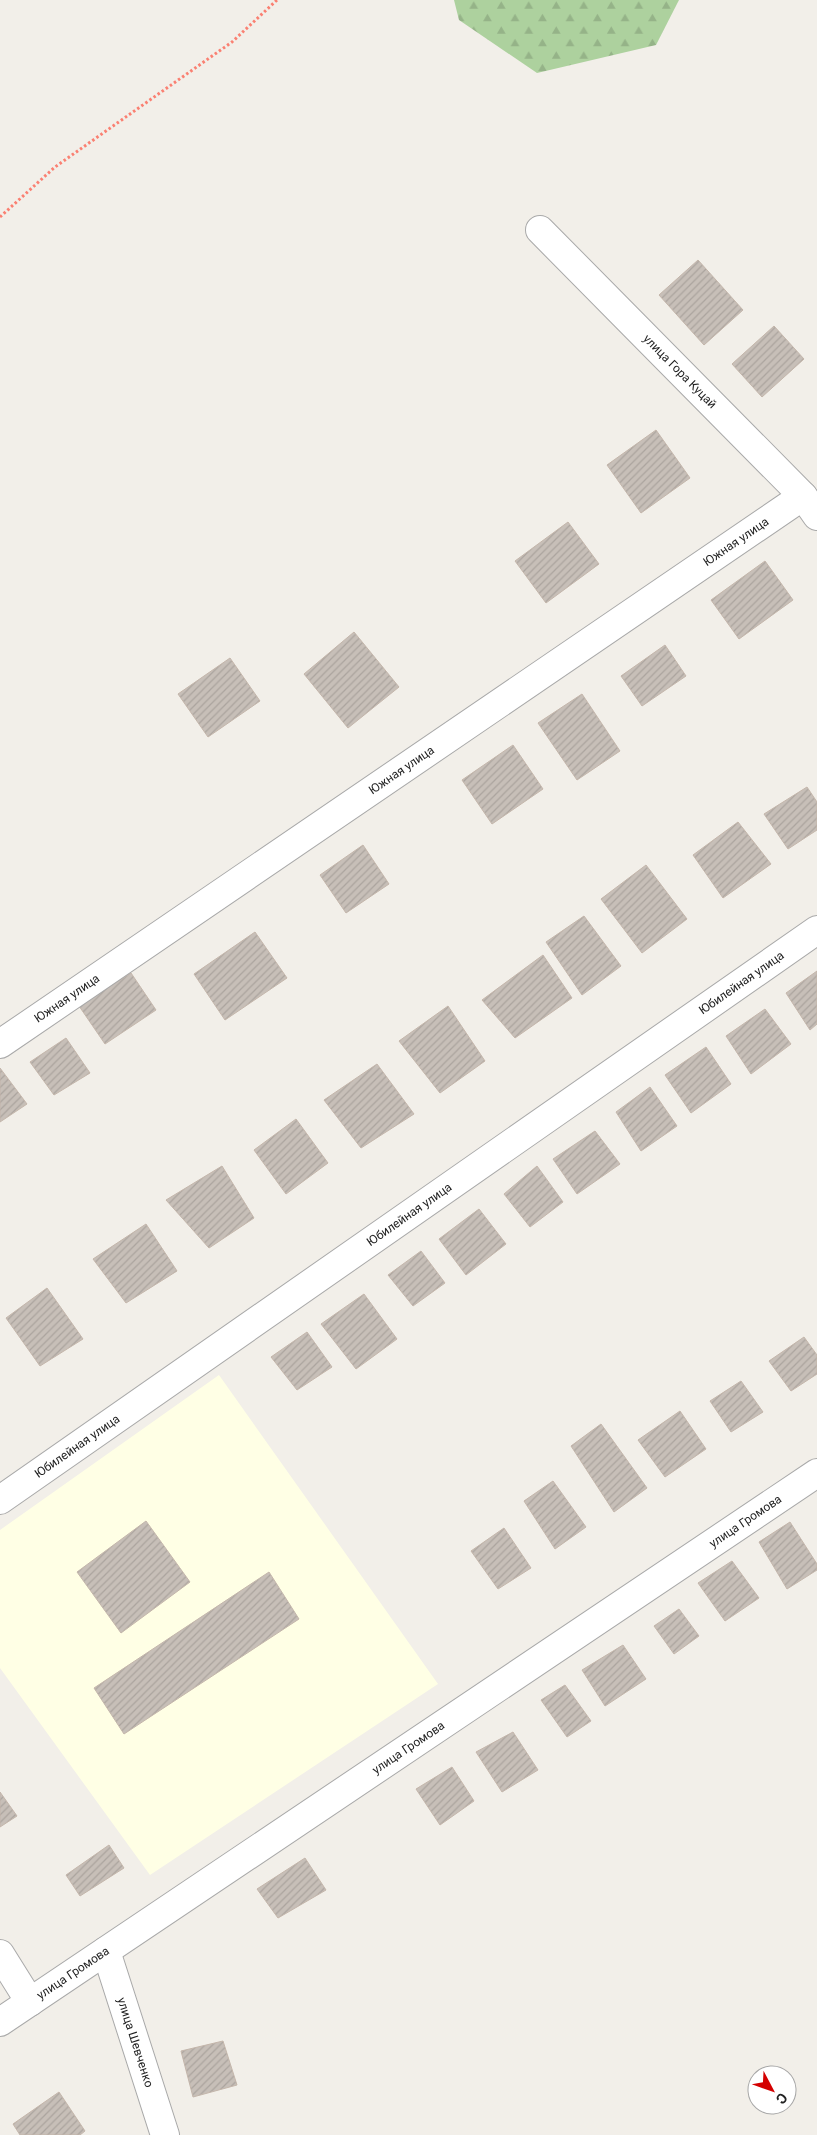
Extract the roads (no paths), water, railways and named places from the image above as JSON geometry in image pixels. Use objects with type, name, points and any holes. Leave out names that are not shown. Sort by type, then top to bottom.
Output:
[{"type":"street","name":"улица Гора Куцай","points":[[540,230],[810,506]]},
{"type":"street","name":"Южная улица","points":[[0,1044],[810,506]]},
{"type":"street","name":"Юбилейная улица","points":[[0,1500],[817,930]]},
{"type":"street","name":"улица Громова","points":[[0,2022],[817,1472]]},
{"type":"street","name":"улица Шевченко","points":[[106,1951],[165,2135]]},
{"type":"street","points":[[0,1954],[30,2002]]}]
